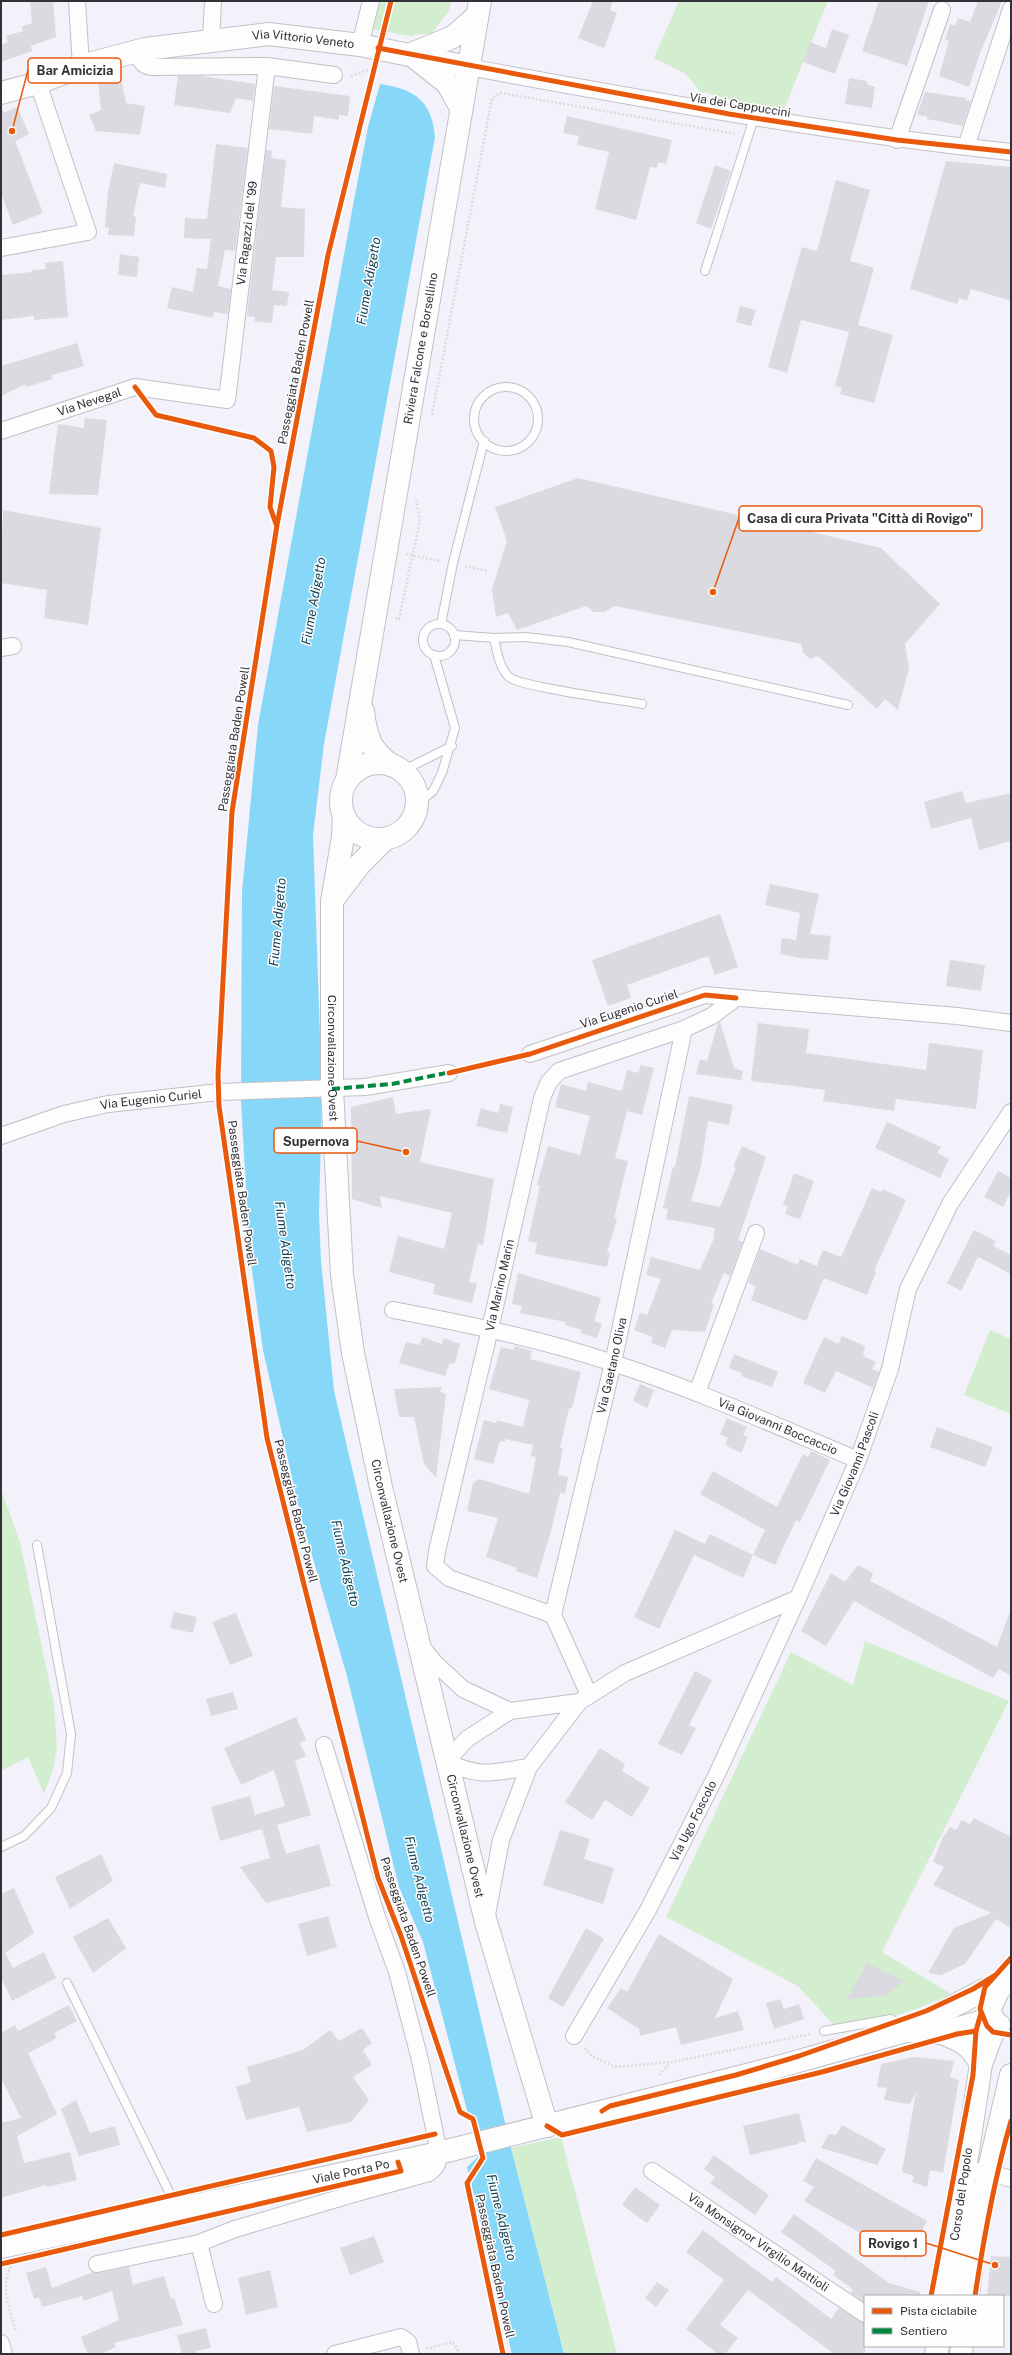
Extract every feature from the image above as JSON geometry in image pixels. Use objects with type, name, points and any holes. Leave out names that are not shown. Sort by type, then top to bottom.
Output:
[{"type":"main road","points":[[461,108],[446,83],[411,54],[454,37],[478,9]]},
{"type":"main road","name":"Riviera Falcone e Borsellino","points":[[347,780],[478,9]]},
{"type":"main road","name":"Via Vittorio Veneto","points":[[1,93],[38,83],[81,66],[137,51],[211,40],[269,34],[360,45],[411,54],[468,67]]},
{"type":"main road","points":[[361,696],[365,724],[370,742],[377,756],[397,768],[411,780],[416,792],[417,804],[414,817],[407,827],[397,835],[385,839],[372,839],[360,834],[351,827],[344,816],[341,804],[342,792],[347,780],[356,771],[366,765],[379,763],[397,768]]},
{"type":"main road","name":"Circonvallazione Ovest","points":[[344,816],[343,837],[332,901],[328,1089],[342,1274],[353,1353],[381,1487],[420,1643],[486,1922],[538,2128]]},
{"type":"main road","points":[[332,901],[360,864],[385,839]]},
{"type":"main road","points":[[1001,2024],[990,2008],[1004,1983]]},
{"type":"main road","name":"Viale Porta Po","points":[[7,2257],[177,2209],[446,2151],[774,2068],[906,2031],[984,1990],[1004,1983]]},
{"type":"main road","name":"Viale Porta Po","points":[[906,2031],[942,2033],[1001,2024]]},
{"type":"main road","name":"Corso del Popolo","points":[[946,2295],[981,2064],[993,2032],[1001,2024]]},
{"type":"main road","name":"Viale Porta Po","points":[[942,2033],[964,2042],[972,2048],[981,2064]]},
{"type":"main road","name":"Corso del Popolo","points":[[968,2295],[976,2224],[1011,2074]]},
{"type":"street","points":[[77,1],[81,66]]},
{"type":"street","points":[[211,40],[213,1]]},
{"type":"street","points":[[360,45],[371,1]]},
{"type":"street","points":[[966,148],[1011,9]]},
{"type":"street","points":[[897,140],[942,10]]},
{"type":"street","points":[[137,51],[140,62],[144,66],[151,68],[267,66],[334,75]]},
{"type":"street","name":"Via Ragazzi del '99","points":[[226,400],[267,66]]},
{"type":"street","name":"Via dei Cappuccini","points":[[468,67],[754,118],[897,140],[1011,152]]},
{"type":"street","points":[[1,248],[88,232],[38,83]]},
{"type":"street","name":"Via Nevegal","points":[[1,431],[135,387],[226,400]]},
{"type":"street","name":"Via Eugenio Curiel","points":[[530,1054],[705,995],[957,1016],[1011,1023]]},
{"type":"street","name":"Via Marino Marin","points":[[553,1615],[449,1578],[435,1566],[437,1551],[490,1329],[542,1098],[549,1082],[559,1071],[684,1029],[712,1016],[736,998]]},
{"type":"street","name":"Via Gaetano Oliva","points":[[553,1615],[613,1362],[684,1029]]},
{"type":"street","name":"Via Eugenio Curiel","points":[[1,1136],[64,1114],[108,1104],[224,1092],[328,1089],[392,1084],[448,1073]]},
{"type":"street","name":"Via Giovanni Pascoli","points":[[798,1598],[858,1460],[890,1369],[908,1290],[950,1204],[1011,1112]]},
{"type":"street","points":[[698,1393],[756,1233]]},
{"type":"street","name":"Via Giovanni Boccaccio","points":[[393,1310],[490,1329],[613,1362],[698,1393],[858,1460]]},
{"type":"street","points":[[486,1922],[501,1840],[528,1767],[584,1699],[625,1672],[798,1598]]},
{"type":"street","name":"Via Ugo Foscolo","points":[[574,2036],[648,1910],[716,1776],[798,1598]]},
{"type":"street","points":[[553,1615],[584,1699]]},
{"type":"street","points":[[420,1643],[435,1663],[463,1689],[510,1711]]},
{"type":"street","points":[[528,1767],[482,1774],[448,1763],[455,1752],[467,1739],[510,1711],[584,1699]]},
{"type":"street","points":[[97,2264],[199,2243],[287,2213],[429,2174],[435,2169],[439,2160],[446,2151],[397,1972],[377,1917],[324,1744]]},
{"type":"street","points":[[964,2170],[988,2172],[1011,2179]]},
{"type":"street","name":"Via Monsignor Virgilio Mattioli","points":[[652,2171],[864,2313]]},
{"type":"street","points":[[199,2243],[214,2304]]},
{"type":"street","points":[[335,2354],[401,2337],[408,2342],[411,2354]]},
{"type":"street","points":[[1,2343],[4,2354]]},
{"type":"lane","points":[[705,271],[754,118]]},
{"type":"lane","points":[[441,624],[452,563],[484,441],[476,429],[475,414],[478,404],[484,396],[492,390],[512,387],[529,396],[538,414],[538,424],[529,441],[512,450],[492,447],[484,441]]},
{"type":"lane","points":[[441,624],[450,629],[454,635],[454,644],[449,652],[439,656],[434,655],[426,649],[423,639],[424,634],[431,626],[441,624]]},
{"type":"lane","points":[[454,635],[494,638],[526,636],[568,642],[848,705]]},
{"type":"lane","points":[[494,638],[502,668],[511,678],[530,685],[642,704]]},
{"type":"lane","points":[[417,804],[433,791],[442,773],[452,746],[455,728],[434,655]]},
{"type":"lane","points":[[397,768],[452,746]]},
{"type":"lane","points":[[1,1848],[24,1836],[51,1808],[67,1773],[71,1734],[37,1545]]},
{"type":"lane","points":[[68,1983],[177,2209]]},
{"type":"lane","points":[[824,2031],[891,2019],[906,2031]]},
{"type":"path","points":[[353,76],[367,69]]},
{"type":"path","points":[[431,420],[492,98],[501,94],[748,136]]},
{"type":"path","points":[[375,613],[400,618],[420,521],[420,510],[415,492]]},
{"type":"path","points":[[574,2036],[592,2056],[615,2067],[671,2062],[824,2031]]},
{"type":"path","points":[[7,2257],[5,2278],[6,2293],[17,2336]]},
{"type":"path","points":[[411,2354],[452,2342],[461,2354]]},
{"type":"green space","points":[[376,1],[451,1],[449,11],[432,33],[410,36],[371,29]]},
{"type":"green space","points":[[679,1],[828,1],[782,114],[700,91],[686,74],[654,58]]},
{"type":"green space","points":[[990,1330],[1011,1339],[1011,1414],[964,1395]]},
{"type":"green space","points":[[1,1489],[20,1542],[54,1705],[57,1748],[53,1770],[44,1794],[28,1757],[1,1771]]},
{"type":"green space","points":[[865,1641],[1009,1701],[882,1952],[951,1994],[916,2009],[842,2034],[798,1986],[666,1917],[791,1652],[853,1685]]},
{"type":"green space","points":[[561,2137],[617,2354],[564,2354],[511,2148]]},
{"type":"water","name":"Fiume Adigetto","points":[[380,84],[403,89],[420,99],[430,114],[435,137],[324,744],[313,835],[322,1093],[319,1215],[321,1261],[334,1391],[511,2148],[564,2354],[512,2354],[467,2167],[479,2156],[423,1942],[399,1887],[347,1676],[301,1517],[263,1350],[250,1256],[241,1102],[242,892],[258,725],[354,200],[368,127]]},
{"type":"building","points":[[30,1],[53,1],[56,37],[31,46],[32,51],[1,62],[1,45],[8,42],[6,36],[23,31],[21,27],[32,23]]},
{"type":"building","points":[[593,1],[613,1],[610,10],[617,13],[604,48],[578,38]]},
{"type":"building","points":[[879,1],[929,1],[907,66],[862,51]]},
{"type":"building","points":[[978,1],[1002,1],[980,53],[969,87],[939,76],[949,41],[945,40],[950,24],[955,26],[958,18],[970,22]]},
{"type":"building","points":[[832,29],[849,35],[835,74],[803,62],[810,42],[826,48]]},
{"type":"building","points":[[178,76],[202,76],[255,84],[253,101],[236,98],[230,113],[174,105]]},
{"type":"building","points":[[849,78],[867,81],[867,84],[875,87],[872,108],[845,104]]},
{"type":"building","points":[[121,79],[126,103],[145,106],[140,135],[96,131],[89,115],[101,110],[98,80]]},
{"type":"building","points":[[274,86],[350,96],[348,116],[339,115],[339,120],[314,116],[312,134],[269,129]]},
{"type":"building","points":[[925,92],[966,98],[965,100],[971,101],[963,126],[927,119],[927,116],[917,115]]},
{"type":"building","points":[[17,107],[29,134],[15,141],[43,213],[13,225],[1,193],[1,108],[4,113]]},
{"type":"building","points":[[567,116],[672,140],[666,164],[658,162],[657,168],[650,167],[636,220],[595,209],[609,152],[577,145],[579,136],[563,133]]},
{"type":"building","points":[[216,144],[248,148],[235,251],[225,250],[218,286],[231,289],[228,314],[214,312],[213,318],[167,308],[172,287],[193,292],[197,268],[207,269],[211,239],[184,238],[185,218],[207,219]]},
{"type":"building","points":[[266,150],[272,151],[271,158],[286,160],[281,207],[305,209],[304,257],[276,257],[272,290],[289,292],[287,306],[274,305],[272,323],[254,321],[255,317],[247,316]]},
{"type":"building","points":[[946,161],[1011,167],[1011,301],[971,289],[967,301],[959,298],[957,304],[910,289]]},
{"type":"building","points":[[114,163],[167,174],[165,188],[140,183],[133,216],[136,217],[134,236],[108,235],[109,228],[105,227],[108,192]]},
{"type":"building","points":[[715,165],[731,171],[711,229],[696,223]]},
{"type":"building","points":[[836,180],[870,190],[850,261],[874,268],[858,325],[893,335],[874,403],[840,394],[842,388],[835,386],[849,332],[801,320],[787,373],[768,367],[802,247],[817,251]]},
{"type":"building","points":[[120,254],[139,257],[137,277],[118,275]]},
{"type":"building","points":[[63,261],[68,317],[34,320],[34,316],[1,320],[1,275],[46,269],[45,263]]},
{"type":"building","points":[[740,306],[756,310],[751,326],[736,322]]},
{"type":"building","points":[[77,343],[84,366],[52,375],[53,379],[26,387],[25,384],[1,396],[1,366]]},
{"type":"building","points":[[85,418],[107,420],[98,495],[49,494],[58,424],[84,428]]},
{"type":"building","points":[[578,478],[881,548],[940,604],[905,644],[909,668],[898,710],[885,699],[877,709],[818,656],[810,659],[803,653],[801,644],[615,606],[604,612],[594,612],[586,606],[517,630],[508,613],[496,617],[492,589],[507,541],[495,507]]},
{"type":"building","points":[[3,510],[101,528],[88,625],[44,618],[47,590],[1,583]]},
{"type":"building","points":[[962,791],[966,803],[1011,793],[1011,841],[979,850],[971,818],[931,829],[924,802]]},
{"type":"building","points":[[770,884],[819,894],[810,934],[831,936],[828,960],[805,959],[780,954],[782,938],[796,940],[800,913],[765,905]]},
{"type":"building","points":[[720,914],[738,967],[715,975],[708,956],[627,985],[631,998],[608,1006],[592,960]]},
{"type":"building","points":[[950,960],[985,965],[981,991],[946,986]]},
{"type":"building","points":[[720,1022],[734,1068],[743,1071],[741,1080],[696,1074],[700,1059],[707,1061],[718,1023]]},
{"type":"building","points":[[758,1023],[809,1029],[806,1053],[926,1070],[929,1043],[983,1050],[976,1109],[896,1099],[894,1111],[823,1101],[825,1090],[751,1081]]},
{"type":"building","points":[[641,1065],[654,1068],[642,1115],[627,1111],[615,1158],[628,1161],[614,1218],[617,1220],[607,1252],[610,1253],[607,1267],[535,1254],[537,1243],[528,1241],[540,1186],[537,1185],[548,1146],[580,1155],[590,1116],[555,1107],[561,1084],[586,1091],[588,1082],[622,1091],[627,1070],[638,1073]]},
{"type":"building","points":[[689,1096],[733,1105],[729,1125],[708,1121],[701,1166],[691,1201],[720,1207],[736,1168],[733,1167],[742,1146],[766,1157],[738,1240],[743,1242],[730,1276],[724,1273],[711,1303],[714,1304],[705,1332],[672,1330],[665,1348],[651,1343],[653,1337],[634,1330],[640,1313],[647,1315],[661,1279],[646,1275],[651,1257],[700,1270],[715,1236],[713,1235],[715,1228],[666,1219],[668,1209],[663,1208],[673,1167],[675,1167]]},
{"type":"building","points":[[393,1097],[396,1114],[431,1109],[420,1162],[494,1179],[483,1245],[478,1244],[469,1282],[477,1283],[472,1303],[433,1294],[435,1284],[389,1272],[398,1236],[444,1249],[452,1213],[380,1196],[382,1208],[352,1199],[351,1107]]},
{"type":"building","points":[[500,1104],[513,1107],[507,1133],[476,1126],[481,1108],[498,1113]]},
{"type":"building","points":[[887,1122],[941,1147],[937,1153],[949,1159],[940,1178],[875,1148]]},
{"type":"building","points":[[998,1171],[1011,1178],[1011,1191],[1003,1207],[984,1197]]},
{"type":"building","points":[[794,1173],[814,1181],[800,1219],[785,1214],[788,1206],[783,1205]]},
{"type":"building","points":[[872,1188],[881,1192],[883,1189],[906,1200],[874,1271],[876,1272],[867,1295],[824,1278],[806,1321],[751,1300],[756,1286],[748,1283],[760,1249],[798,1265],[800,1259],[817,1266],[823,1250],[841,1257]]},
{"type":"building","points":[[974,1230],[996,1241],[993,1246],[1011,1255],[1011,1274],[978,1257],[961,1291],[947,1283]]},
{"type":"building","points":[[518,1273],[601,1298],[594,1321],[602,1324],[597,1338],[581,1333],[582,1330],[565,1325],[566,1322],[520,1313],[522,1306],[512,1304]]},
{"type":"building","points":[[842,1336],[865,1346],[863,1356],[876,1362],[872,1369],[879,1372],[873,1388],[836,1371],[825,1393],[803,1383],[824,1337],[838,1344]]},
{"type":"building","points":[[422,1337],[442,1344],[444,1338],[460,1344],[455,1363],[449,1364],[445,1376],[399,1363],[406,1342],[420,1345]]},
{"type":"building","points":[[515,1346],[532,1351],[530,1359],[581,1372],[572,1408],[569,1408],[560,1448],[563,1448],[558,1475],[568,1477],[565,1494],[560,1493],[551,1531],[537,1578],[516,1571],[517,1568],[486,1557],[498,1518],[467,1511],[473,1483],[479,1479],[529,1494],[536,1457],[531,1456],[533,1445],[505,1439],[505,1442],[500,1441],[493,1464],[474,1459],[484,1420],[496,1423],[497,1420],[523,1427],[529,1400],[489,1389],[501,1347],[513,1350]]},
{"type":"building","points":[[734,1354],[778,1372],[772,1387],[741,1376],[742,1373],[729,1368]]},
{"type":"building","points":[[640,1384],[654,1390],[647,1408],[633,1401]]},
{"type":"building","points":[[442,1387],[440,1392],[446,1394],[436,1478],[424,1464],[414,1417],[399,1417],[394,1389]]},
{"type":"building","points":[[727,1418],[747,1427],[743,1435],[748,1437],[741,1453],[725,1445],[728,1438],[720,1434]]},
{"type":"building","points":[[937,1427],[993,1447],[985,1467],[930,1447]]},
{"type":"building","points":[[811,1451],[830,1460],[800,1522],[796,1520],[775,1565],[753,1555],[765,1530],[700,1494],[713,1471],[777,1507],[803,1454],[808,1457]]},
{"type":"building","points":[[675,1530],[705,1544],[710,1534],[753,1555],[743,1578],[694,1555],[659,1629],[634,1617]]},
{"type":"building","points":[[858,1565],[873,1573],[870,1581],[997,1647],[1009,1614],[1011,1614],[1011,1676],[999,1669],[993,1678],[854,1601],[826,1646],[801,1631],[831,1573],[845,1582]]},
{"type":"building","points":[[174,1612],[197,1617],[193,1633],[170,1628]]},
{"type":"building","points":[[236,1613],[253,1656],[230,1665],[212,1622]]},
{"type":"building","points":[[695,1671],[712,1680],[689,1725],[696,1728],[682,1755],[658,1744]]},
{"type":"building","points":[[233,1692],[238,1709],[211,1716],[206,1699]]},
{"type":"building","points":[[296,1717],[306,1740],[300,1743],[306,1756],[295,1761],[311,1815],[277,1825],[286,1854],[319,1844],[331,1886],[266,1903],[240,1867],[270,1858],[262,1829],[220,1841],[211,1807],[250,1796],[255,1815],[285,1806],[274,1770],[241,1785],[224,1748]]},
{"type":"building","points":[[600,1748],[625,1764],[622,1771],[650,1788],[632,1817],[605,1800],[592,1820],[565,1802]]},
{"type":"building","points":[[974,1818],[1011,1837],[1011,1928],[996,1919],[965,1964],[941,1975],[928,1973],[954,1928],[991,1913],[933,1885],[944,1867],[933,1862],[942,1839],[950,1827],[956,1830],[962,1820],[970,1824]]},
{"type":"building","points":[[560,1830],[590,1839],[584,1859],[614,1868],[603,1904],[543,1885]]},
{"type":"building","points":[[101,1854],[113,1881],[70,1909],[55,1877]]},
{"type":"building","points":[[14,1888],[34,1933],[5,1953],[13,1968],[44,1952],[56,1978],[12,2001],[1,1977],[1,1894]]},
{"type":"building","points":[[328,1916],[337,1947],[307,1956],[298,1924]]},
{"type":"building","points":[[108,1918],[126,1948],[93,1973],[73,1937]]},
{"type":"building","points":[[586,1928],[604,1939],[563,2007],[548,1998]]},
{"type":"building","points":[[659,1934],[733,1979],[715,2018],[738,2011],[744,2030],[681,2045],[676,2027],[640,2036],[639,2029],[607,2008],[621,1988],[627,1992]]},
{"type":"building","points":[[867,1963],[904,1981],[885,1996],[847,1999]]},
{"type":"building","points":[[780,1999],[784,2009],[799,2004],[804,2019],[774,2029],[766,2003]]},
{"type":"building","points":[[69,2005],[77,2021],[54,2033],[57,2038],[28,2053],[57,2114],[17,2136],[24,2163],[70,2152],[77,2180],[47,2187],[46,2185],[1,2198],[1,2123],[21,2118],[1,2078],[1,2033],[15,2025],[18,2031]]},
{"type":"building","points":[[362,2028],[372,2043],[363,2050],[372,2065],[353,2077],[369,2100],[351,2122],[307,2132],[299,2107],[246,2120],[236,2087],[251,2082],[247,2067],[303,2050],[330,2030],[339,2041]]},
{"type":"building","points":[[914,2057],[954,2061],[950,2077],[959,2080],[943,2173],[930,2170],[927,2187],[912,2182],[914,2176],[902,2172],[916,2092],[910,2104],[884,2100],[887,2088],[877,2087],[881,2064]]},
{"type":"building","points":[[76,2100],[90,2133],[115,2126],[120,2145],[79,2156],[61,2109]]},
{"type":"building","points":[[799,2113],[806,2143],[799,2141],[798,2144],[750,2155],[743,2126]]},
{"type":"building","points":[[842,2125],[886,2149],[877,2165],[821,2148],[829,2134],[836,2135]]},
{"type":"building","points":[[714,2155],[769,2195],[755,2215],[710,2183],[715,2177],[704,2169]]},
{"type":"building","points":[[816,2158],[927,2221],[906,2259],[804,2201],[814,2187],[803,2181]]},
{"type":"building","points":[[635,2187],[660,2205],[647,2223],[622,2205]]},
{"type":"building","points":[[794,2214],[889,2283],[920,2292],[920,2295],[864,2295],[864,2302],[851,2293],[853,2289],[833,2275],[836,2271],[781,2232]]},
{"type":"building","points":[[703,2230],[772,2282],[776,2277],[831,2319],[839,2308],[864,2322],[865,2354],[834,2354],[748,2290],[720,2325],[738,2338],[725,2354],[718,2354],[686,2329],[724,2280],[686,2252]]},
{"type":"building","points":[[374,2236],[384,2262],[350,2275],[340,2248]]},
{"type":"building","points":[[991,2256],[1011,2257],[1011,2296],[987,2295]]},
{"type":"building","points":[[46,2267],[52,2288],[93,2272],[99,2273],[129,2267],[133,2285],[164,2276],[171,2299],[174,2298],[183,2325],[114,2343],[116,2347],[100,2354],[88,2354],[81,2337],[119,2320],[112,2291],[84,2301],[82,2296],[42,2307],[39,2297],[34,2299],[26,2273]]},
{"type":"building","points":[[270,2270],[278,2307],[246,2315],[238,2278]]},
{"type":"building","points":[[657,2282],[669,2290],[656,2307],[645,2298]]},
{"type":"building","points":[[206,2328],[211,2348],[196,2351],[197,2354],[182,2354],[177,2335]]},
{"type":"marked path","points":[[332,1089],[392,1084],[451,1072]]},
{"type":"cycle path","name":"Passeggiata Baden Powell","points":[[391,1],[328,255],[277,525],[232,812],[218,1075],[219,1106],[267,1438],[378,1878],[401,1936],[460,2112],[473,2119],[483,2158],[467,2183],[503,2354]]},
{"type":"cycle path","points":[[378,48],[729,114],[897,140],[1011,152]]},
{"type":"cycle path","points":[[135,387],[156,415],[254,438],[271,451],[274,467],[270,507],[276,524]]},
{"type":"cycle path","points":[[449,1073],[530,1054],[705,995],[736,998]]},
{"type":"cycle path","points":[[1011,1958],[985,1987],[980,2009],[987,2026],[993,2032],[1011,2035]]},
{"type":"cycle path","points":[[602,2111],[610,2106],[736,2075],[799,2056],[926,2011],[973,1989],[994,1976]]},
{"type":"cycle path","points":[[931,2295],[973,2075],[976,2031],[981,2013]]},
{"type":"cycle path","points":[[547,2126],[562,2135],[822,2072],[957,2034],[976,2031]]},
{"type":"cycle path","points":[[975,2295],[999,2164],[1011,2121]]},
{"type":"cycle path","points":[[1,2235],[435,2134]]},
{"type":"cycle path","points":[[1,2264],[401,2171],[398,2162]]},
{"type":"place","name":"Bar Amicizia","points":[[12,131]]},
{"type":"place","name":"Casa di cura Privata \"Città di Rovigo\"","points":[[713,592]]},
{"type":"place","name":"Supernova","points":[[406,1152]]},
{"type":"place","name":"Rovigo 1","points":[[995,2265]]}]
